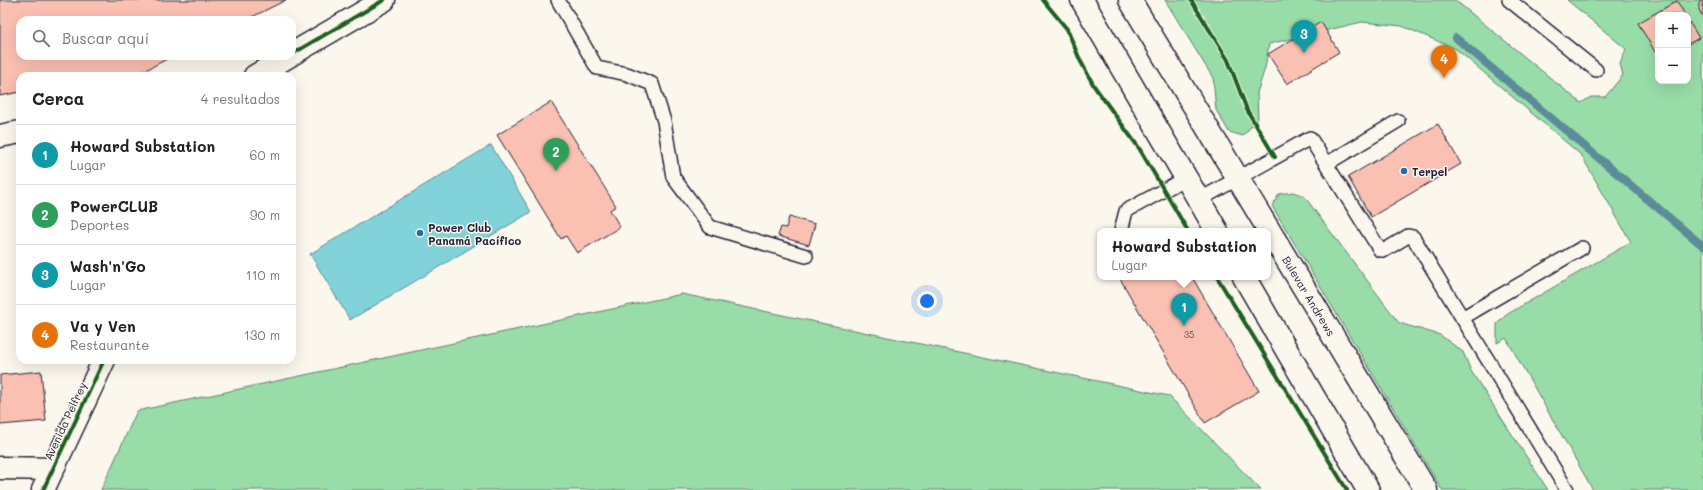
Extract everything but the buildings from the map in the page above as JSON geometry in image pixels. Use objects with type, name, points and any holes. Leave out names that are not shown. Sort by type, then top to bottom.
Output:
[{"type":"main road","points":[[296,52],[384,0]]},
{"type":"main road","points":[[1082,0],[1215,228]]},
{"type":"main road","name":"Bulevar Andrews","points":[[1130,0],[1268,228]]},
{"type":"main road","points":[[262,72],[282,60]]},
{"type":"main road","points":[[0,136],[16,133]]},
{"type":"main road","name":"Bulevar Andrews","points":[[1271,233],[1426,490]]},
{"type":"main road","points":[[1246,280],[1368,490]]},
{"type":"main road","name":"Avenida Pelfrey","points":[[43,490],[102,364]]},
{"type":"main road","points":[[0,468],[53,469]]},
{"type":"lane","points":[[558,0],[597,68],[627,74],[652,84],[664,121],[673,177],[710,227],[806,256]]},
{"type":"lane","points":[[1509,0],[1596,70]]},
{"type":"lane","points":[[1328,163],[1398,121]]},
{"type":"lane","points":[[1199,200],[1310,138],[1328,163],[1380,250],[1385,250],[1408,236],[1413,237],[1567,490]]},
{"type":"lane","points":[[1122,228],[1126,211],[1186,178]]},
{"type":"lane","points":[[1462,318],[1582,248]]},
{"type":"green space","points":[[1165,0],[1455,0],[1581,103],[1591,97],[1605,97],[1623,75],[1620,64],[1626,49],[1567,0],[1703,0],[1703,490],[1593,490],[1506,338],[1497,343],[1497,324],[1506,315],[1631,242],[1581,155],[1456,49],[1402,26],[1362,22],[1269,44],[1265,68],[1257,93],[1258,118],[1243,136],[1229,132],[1216,110],[1213,78]]},
{"type":"green space","points":[[1293,192],[1304,196],[1399,323],[1440,335],[1463,352],[1471,371],[1548,490],[1442,490],[1272,206],[1279,194]]},
{"type":"green space","points":[[682,294],[1169,396],[1261,490],[101,490],[137,411]]},
{"type":"water","name":"Power Club Panamá Pacífico","points":[[491,145],[531,212],[350,320],[310,254]]},
{"type":"waterway","points":[[1456,38],[1703,246]]},
{"type":"cycle path","points":[[296,52],[384,0]]},
{"type":"cycle path","points":[[1043,0],[1067,29],[1080,60],[1094,86],[1139,148],[1186,228]]},
{"type":"cycle path","points":[[1191,0],[1228,60],[1247,110],[1275,157]]},
{"type":"cycle path","points":[[1219,280],[1347,490]]},
{"type":"cycle path","points":[[43,490],[102,364]]},
{"type":"place","name":"Wash'n'Go","points":[[1304,53]]},
{"type":"place","name":"Va y Ven","points":[[1444,78]]},
{"type":"place","name":"PowerCLUB","points":[[556,171]]},
{"type":"place","name":"Terpel","points":[[1404,171]]},
{"type":"place","name":"Power Club Panamá Pacífico","points":[[420,233]]},
{"type":"place","name":"Howard Substation","points":[[1184,326]]}]
